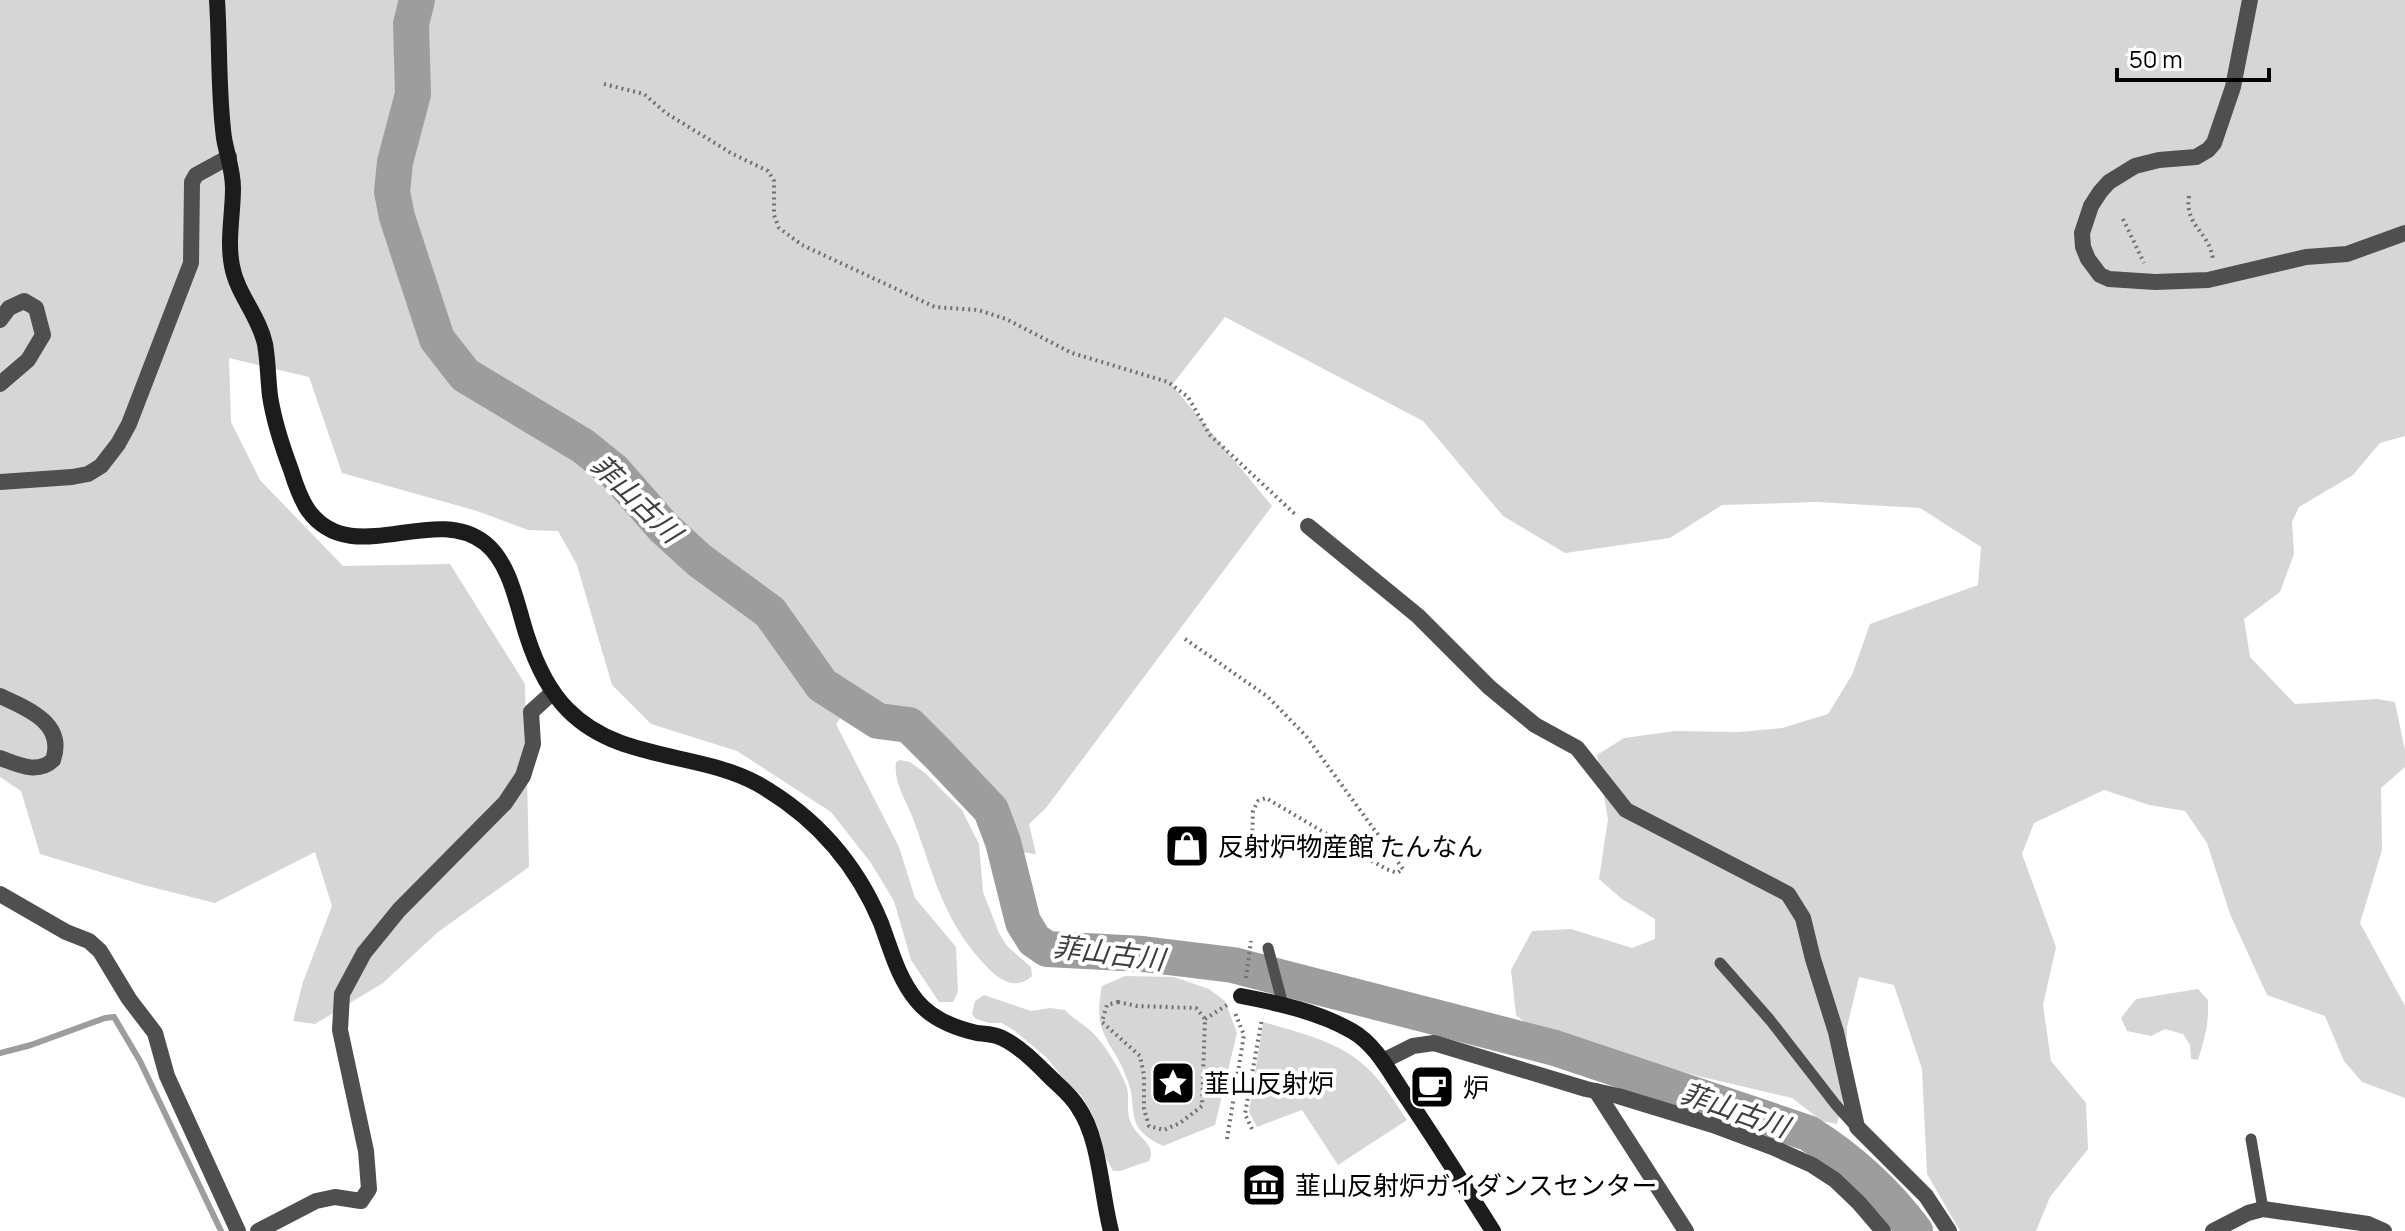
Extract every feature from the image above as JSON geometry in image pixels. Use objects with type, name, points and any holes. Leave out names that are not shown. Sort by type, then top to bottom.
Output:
[{"type":"street","points":[[217,0],[224,139],[233,184],[231,264],[236,282],[261,328],[276,426],[308,510],[341,536],[370,537],[447,530],[472,535],[487,545],[500,561],[528,639],[552,693],[589,728],[614,741],[648,752],[723,767],[761,786],[811,823],[833,843],[852,867],[867,893],[895,964],[916,1000],[943,1020],[976,1033],[998,1036],[1013,1045],[1039,1066],[1079,1107],[1093,1146],[1111,1231]]},
{"type":"street","points":[[2250,0],[2233,87],[2214,143],[2196,157],[2159,160],[2135,166],[2100,192],[2085,220],[2083,247],[2088,259],[2100,275],[2109,279],[2155,282],[2211,279],[2306,257],[2347,254],[2405,233]]},
{"type":"street","points":[[0,482],[88,474],[101,466],[118,444],[129,424],[191,263],[194,239],[192,182],[196,175],[229,157]]},
{"type":"street","points":[[0,320],[9,308],[24,301],[36,308],[43,335],[28,360],[0,384]]},
{"type":"street","points":[[0,496],[27,479]]},
{"type":"street","points":[[1308,526],[1418,616],[1489,687],[1535,725],[1577,748],[1626,810],[1788,894],[1803,918],[1836,1032],[1857,1127],[1926,1196],[1949,1231]]},
{"type":"street","points":[[258,1231],[316,1201],[335,1197],[361,1201],[369,1189],[366,1151],[340,1030],[342,994],[364,953],[399,910],[505,803],[523,776],[533,744],[531,712],[552,693]]},
{"type":"street","points":[[0,696],[45,719],[55,744],[53,760],[40,767],[29,768],[0,758]]},
{"type":"street","points":[[0,894],[66,932],[89,941],[100,951],[129,999],[155,1033],[167,1076],[238,1231]]},
{"type":"street","points":[[1243,989],[1265,1001],[1281,996],[1354,1032],[1383,1061],[1493,1231]]},
{"type":"street","points":[[1383,1061],[1413,1046],[1434,1043],[1713,1125],[1812,1165],[1835,1180],[1883,1231]]},
{"type":"street","points":[[1596,1091],[1686,1231]]},
{"type":"street","points":[[2213,1231],[2263,1209],[2368,1224],[2384,1231]]},
{"type":"lane","points":[[1268,948],[1281,996]]},
{"type":"lane","points":[[1720,963],[1857,1127]]},
{"type":"lane","points":[[2251,1139],[2263,1209]]},
{"type":"path","points":[[604,84],[644,94],[666,113],[731,153],[768,171],[774,181],[774,215],[779,228],[802,245],[935,307],[978,310],[1006,319],[1072,353],[1168,382],[1188,397],[1210,435],[1308,526]]},
{"type":"path","points":[[2189,196],[2189,216],[2213,254],[2211,279]]},
{"type":"path","points":[[2123,219],[2133,244],[2155,282]]},
{"type":"path","points":[[1185,639],[1268,697],[1306,736],[1403,869],[1397,873],[1386,869],[1266,798],[1258,801],[1253,811],[1252,846]]},
{"type":"path","points":[[1227,1139],[1244,1035],[1235,1006],[1243,989],[1251,941]]},
{"type":"path","points":[[1205,1019],[1196,1008],[1137,1006],[1118,1002],[1107,1005],[1102,1022],[1140,1056],[1144,1075],[1144,1109],[1149,1126],[1164,1130],[1180,1123],[1202,1106],[1205,1019],[1243,989]]},
{"type":"path","points":[[1252,1129],[1245,1114],[1265,1001]]},
{"type":"shaded area","points":[[0,0],[2405,0],[2405,436],[2380,443],[2353,475],[2299,507],[2292,522],[2294,554],[2280,592],[2244,619],[2250,657],[2295,704],[2377,699],[2395,702],[2405,751],[2405,767],[2381,788],[2382,850],[2360,923],[2405,1006],[2405,1098],[2362,1082],[2344,1061],[2325,1016],[2267,995],[2230,914],[2207,843],[2185,811],[2149,805],[2104,790],[2034,823],[2022,854],[2056,947],[2043,1005],[2051,1061],[2086,1103],[2088,1149],[2050,1197],[2036,1231],[1960,1231],[1927,1174],[1922,1069],[1894,985],[1859,977],[1847,1027],[1846,1089],[1837,1124],[1822,1121],[1792,1098],[1698,1076],[1535,1031],[1516,1015],[1511,970],[1532,931],[1571,929],[1632,948],[1655,939],[1655,919],[1622,899],[1599,879],[1608,819],[1597,755],[1624,738],[1675,731],[1739,732],[1782,728],[1828,714],[1852,675],[1870,624],[1978,585],[1981,547],[1920,508],[1817,502],[1722,505],[1670,538],[1565,553],[1503,516],[1423,421],[1225,317],[1172,385],[1272,506],[1046,808],[1029,824],[1036,854],[1020,852],[995,800],[917,718],[856,697],[836,724],[899,847],[915,898],[956,947],[958,992],[953,1002],[939,1002],[911,960],[894,901],[871,863],[831,812],[737,751],[651,724],[612,685],[577,565],[558,531],[528,530],[477,511],[342,473],[309,377],[229,358],[231,422],[260,480],[343,566],[450,564],[525,684],[529,867],[438,932],[383,983],[315,1024],[293,1021],[303,982],[332,906],[315,852],[215,903],[40,854],[21,791],[0,777]]},
{"type":"shaded area","points":[[896,762],[910,762],[925,773],[962,810],[979,844],[983,892],[999,933],[1007,946],[1031,967],[1032,976],[1026,981],[1007,982],[995,975],[971,948],[949,914],[899,785]]},
{"type":"shaded area","points":[[1125,976],[1174,977],[1209,989],[1225,1001],[1237,1033],[1215,1125],[1163,1146],[1138,1127],[1129,1085],[1102,1029],[1099,1004],[1102,986]]},
{"type":"shaded area","points":[[2198,989],[2208,1000],[2208,1009],[2198,1060],[2191,1059],[2190,1045],[2183,1034],[2165,1029],[2151,1036],[2127,1031],[2121,1018],[2136,999]]},
{"type":"shaded area","points":[[984,995],[1031,1011],[1050,1008],[1065,1010],[1091,1031],[1108,1052],[1125,1082],[1130,1120],[1149,1146],[1149,1161],[1113,1171],[1101,1149],[1091,1112],[1081,1095],[1047,1058],[1015,1031],[1002,1023],[976,1019],[972,1014],[975,1001]]},
{"type":"shaded area","points":[[1263,1022],[1317,1038],[1354,1057],[1377,1078],[1407,1120],[1338,1165],[1302,1110],[1257,1127],[1249,1112]]},
{"type":"waterway","name":"菲山古川","points":[[417,0],[411,24],[413,94],[395,162],[392,192],[397,217],[437,339],[465,375],[583,446],[614,471],[663,527],[699,560],[770,612],[822,685],[878,721],[909,725],[938,754],[991,810],[1003,842],[1023,922],[1034,940],[1047,949],[1143,954],[1233,965],[1555,1048],[1808,1133],[1866,1177],[1915,1231]]},
{"type":"waterway","points":[[0,1053],[114,1017],[140,1061],[221,1231]]},
{"type":"place","name":"反射炉物産館 たんなん","points":[[1187,846]]},
{"type":"place","name":"韮山反射炉","points":[[1173,1083]]},
{"type":"place","name":"炉","points":[[1432,1087]]},
{"type":"place","name":"韮山反射炉ガイダンスセンター","points":[[1264,1185]]}]
